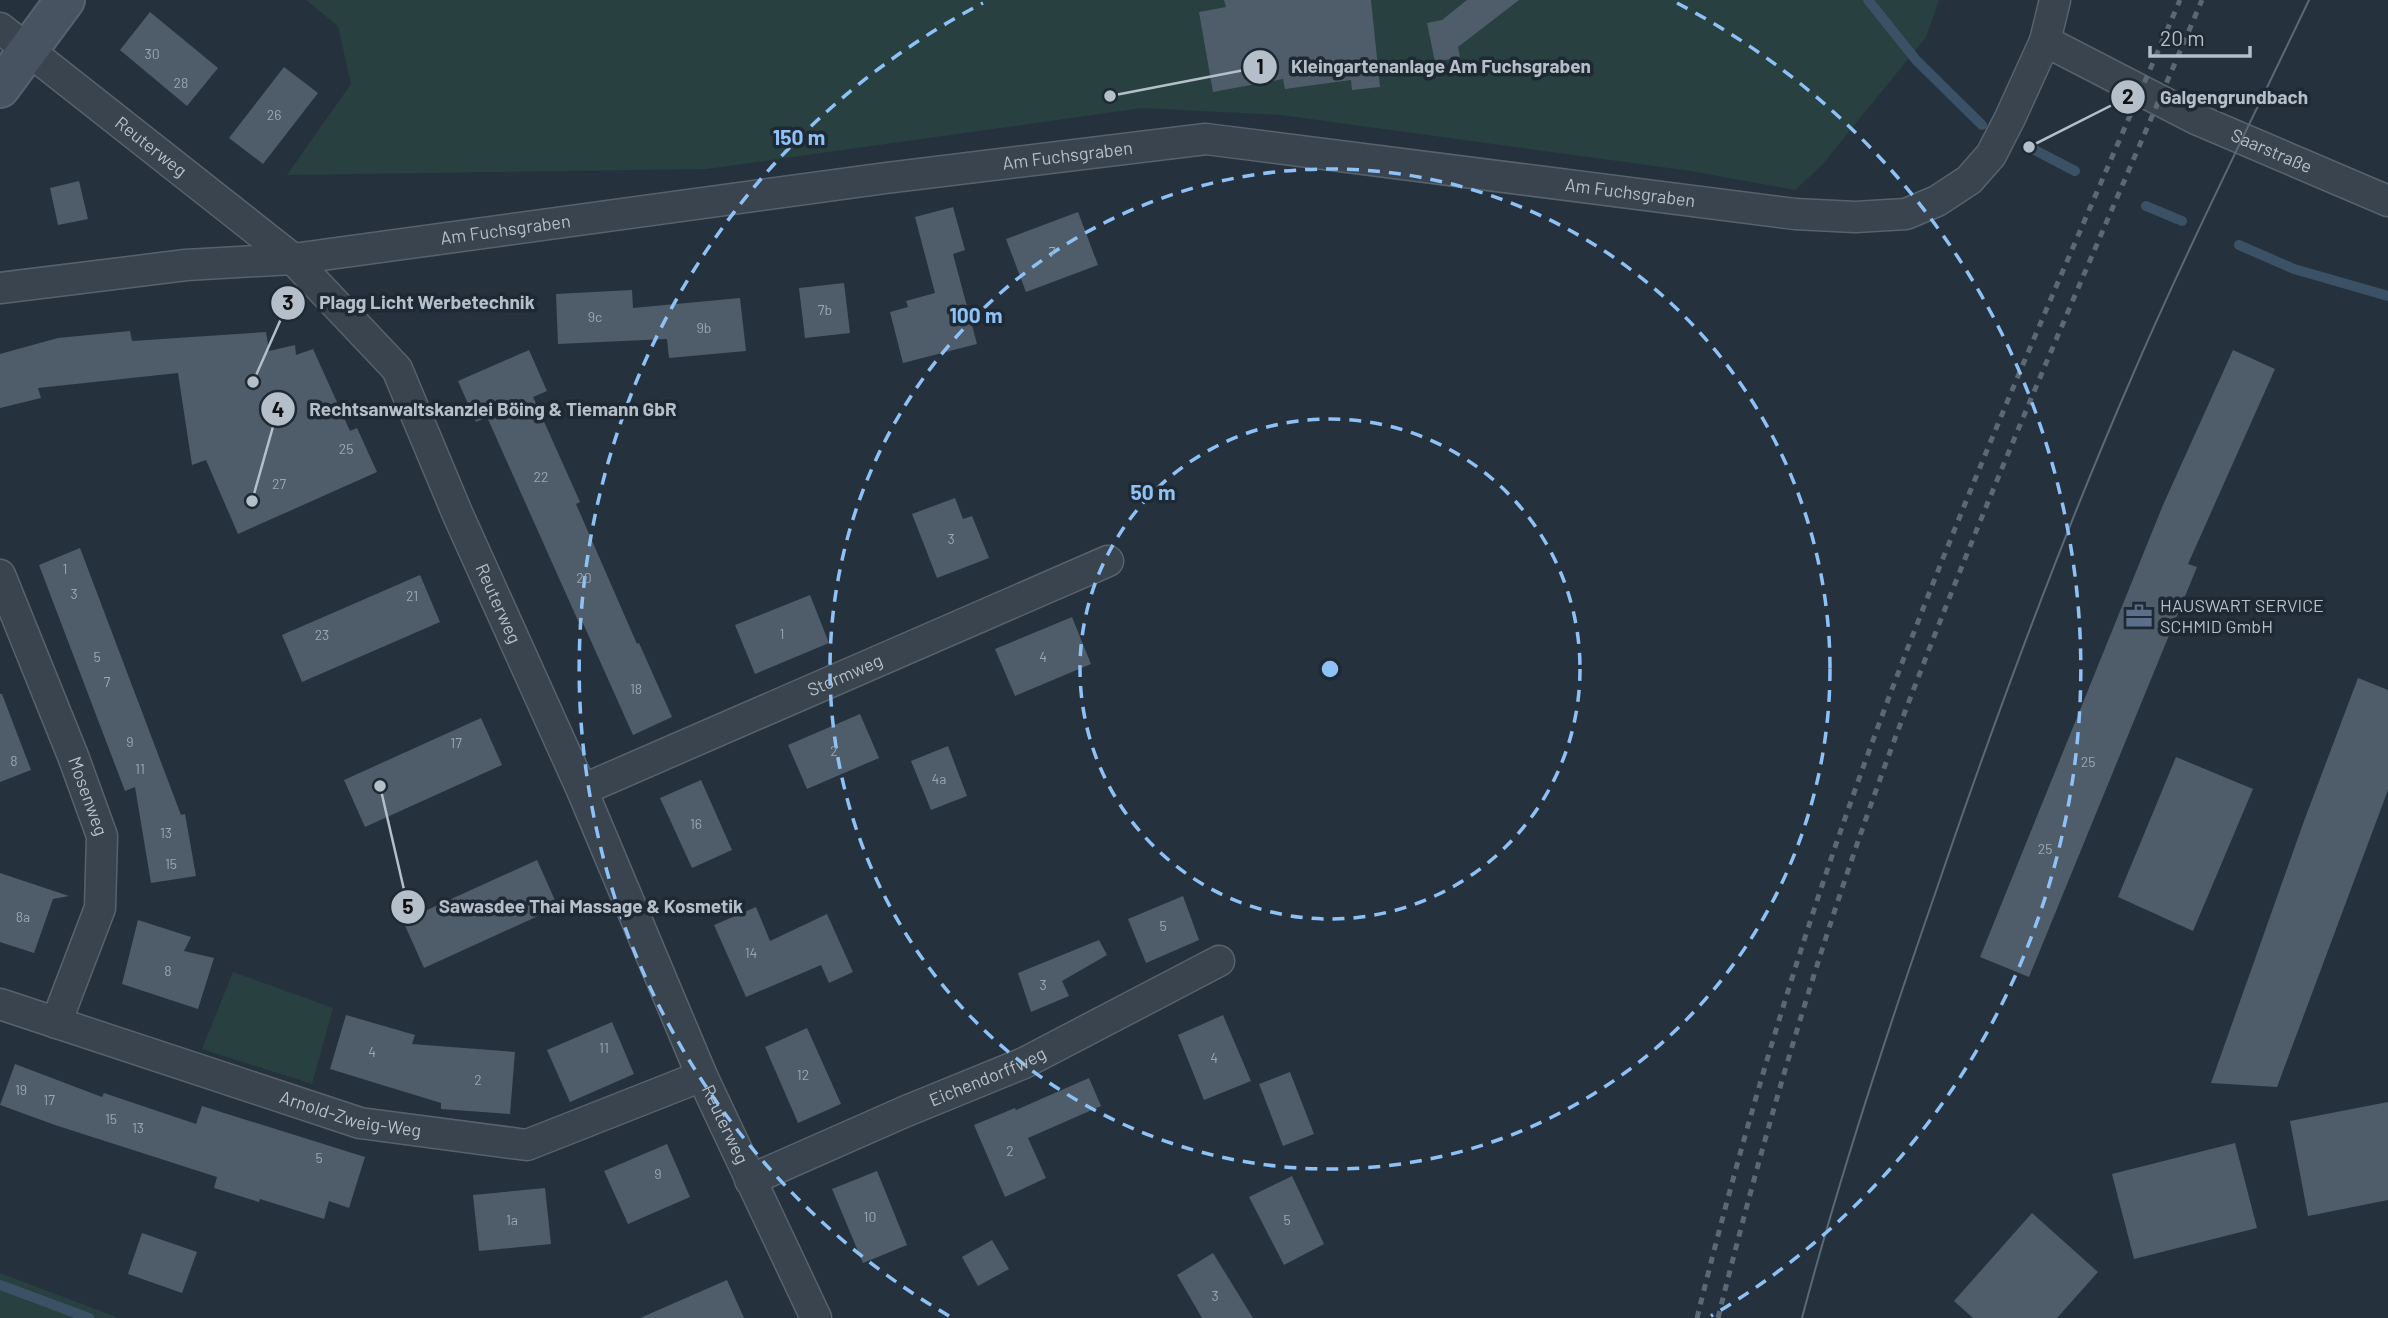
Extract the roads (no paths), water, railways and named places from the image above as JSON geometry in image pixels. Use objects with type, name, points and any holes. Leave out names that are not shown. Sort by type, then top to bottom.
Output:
[{"type":"main road","points":[[0,88],[14,39],[65,0]]},
{"type":"street","points":[[2045,41],[2055,0]]},
{"type":"street","name":"Reuterweg","points":[[14,39],[293,259],[397,369],[458,515],[582,790],[702,1076],[816,1318]]},
{"type":"street","name":"Saarstraße","points":[[2045,41],[2196,119],[2388,201]]},
{"type":"street","name":"Am Fuchsgraben","points":[[0,288],[186,265],[293,259],[872,180],[1206,139],[1795,214],[1855,217],[1906,214],[1937,201],[1969,180],[1991,155],[2045,41]]},
{"type":"street","name":"Stormweg","points":[[582,790],[1108,561]]},
{"type":"street","name":"Mosenweg","points":[[0,575],[73,756],[102,836],[100,908],[56,1023]]},
{"type":"street","name":"Eichendorffweg","points":[[750,1180],[1024,1063],[1219,961]]},
{"type":"street","name":"Arnold-Zweig-Weg","points":[[0,1004],[360,1123],[527,1145],[702,1076]]},
{"type":"waterway","points":[[1868,0],[1916,60],[1982,125]]},
{"type":"waterway","points":[[2029,147],[2075,171]]},
{"type":"waterway","points":[[2146,206],[2182,221]]},
{"type":"waterway","points":[[2239,245],[2294,269],[2388,296]]},
{"type":"waterway","points":[[0,1285],[89,1318]]},
{"type":"tram line","points":[[1802,1318],[1848,1157],[1900,997],[2028,633],[2104,442],[2152,331],[2309,0]]},
{"type":"railway","points":[[1697,1318],[1763,1073],[1869,750],[2000,418],[2180,0]]},
{"type":"railway","points":[[1718,1318],[1808,995],[1888,756],[1986,507],[2202,0]]},
{"type":"place","name":"Kleingartenanlage Am Fuchsgraben","points":[[1110,96]]},
{"type":"place","name":"Galgengrundbach","points":[[2029,147]]},
{"type":"place","name":"Plagg Licht Werbetechnik","points":[[253,382]]},
{"type":"place","name":"Rechtsanwaltskanzlei Böing & Tiemann GbR","points":[[252,501]]},
{"type":"place","name":"HAUSWART SERVICE SCHMID GmbH","points":[[2139,616]]},
{"type":"place","name":"Sawasdee Thai Massage & Kosmetik","points":[[380,786]]}]
